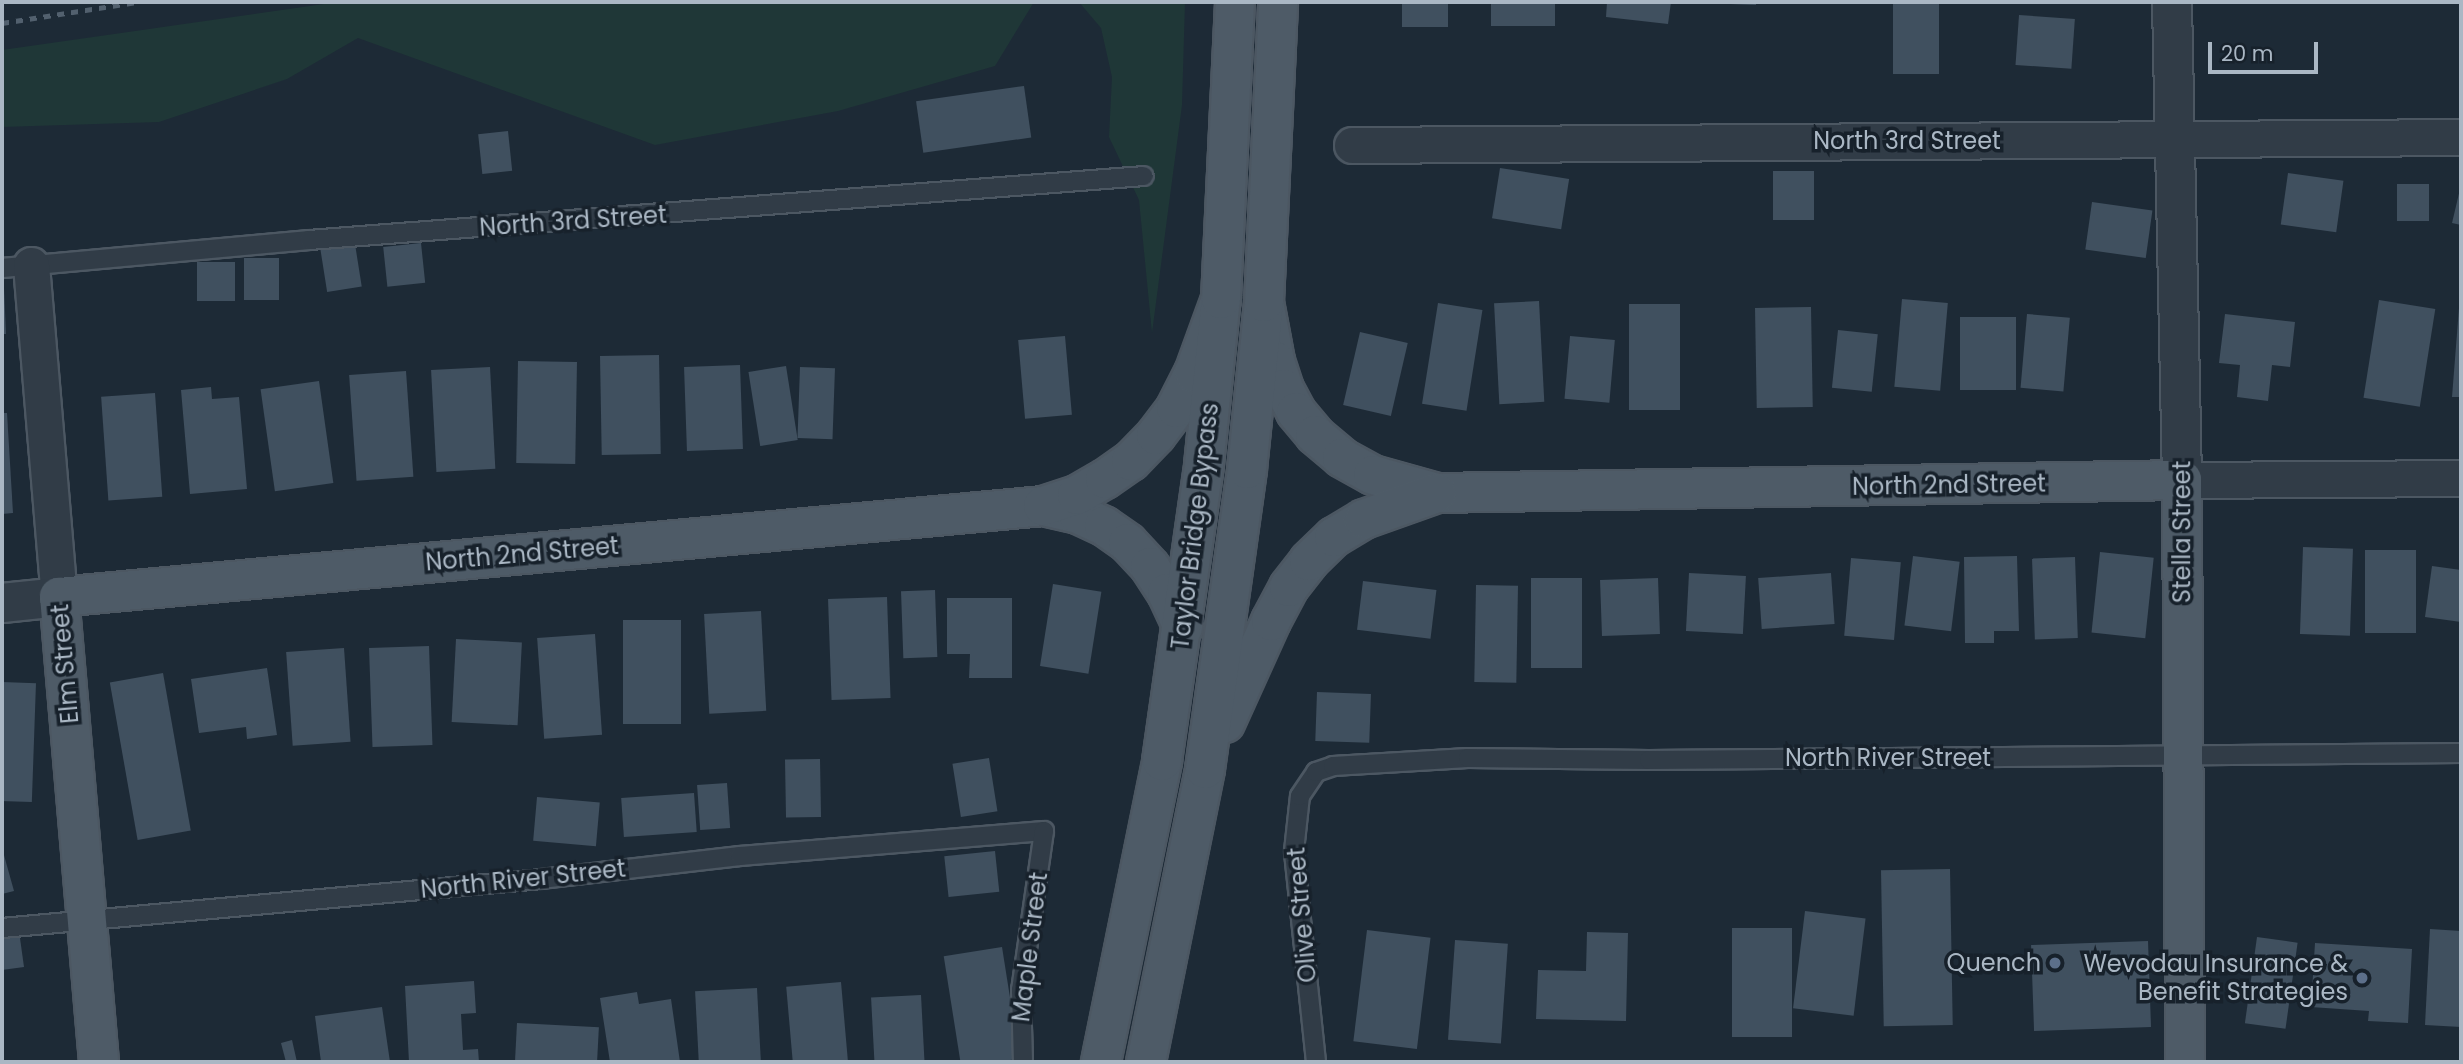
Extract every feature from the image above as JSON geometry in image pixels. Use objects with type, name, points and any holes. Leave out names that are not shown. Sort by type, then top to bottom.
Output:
[{"type":"main road","name":"Taylor Bridge Bypass","points":[[1103,1053],[1139,889],[1183,627],[1204,465],[1221,299],[1235,2]]},
{"type":"main road","name":"Taylor Bridge Bypass","points":[[1148,1051],[1205,769],[1247,469],[1264,302],[1278,2]]},
{"type":"main road","points":[[1043,506],[1077,495],[1105,479],[1130,461],[1156,435],[1176,408],[1194,373],[1221,299]]},
{"type":"main road","points":[[1264,302],[1275,361],[1284,389],[1296,412],[1315,435],[1342,458],[1373,475],[1437,494]]},
{"type":"main road","name":"North 2nd Street","points":[[1437,494],[2182,480]]},
{"type":"main road","name":"Stella Street","points":[[2182,480],[2185,1062]]},
{"type":"main road","points":[[1205,769],[1271,621],[1289,587],[1309,561],[1334,537],[1364,519],[1437,494]]},
{"type":"main road","points":[[1043,506],[1078,514],[1104,526],[1128,543],[1167,593],[1183,627]]},
{"type":"main road","name":"North 2nd Street","points":[[59,597],[1043,506]]},
{"type":"main road","name":"Elm Street","points":[[59,597],[99,1062]]},
{"type":"street","name":"Stella Street","points":[[2172,2],[2182,480]]},
{"type":"street","name":"North 3rd Street","points":[[1352,145],[2461,137]]},
{"type":"street","name":"Elm Street","points":[[17,266],[59,597]]},
{"type":"street","name":"North 2nd Street","points":[[2182,480],[2461,478]]},
{"type":"street","name":"North 2nd Street","points":[[2,603],[59,597]]},
{"type":"lane","name":"North 3rd Street","points":[[17,266],[309,240],[1143,176]]},
{"type":"lane","name":"North River Street","points":[[1315,772],[1333,766],[1468,758],[1649,760],[2461,753]]},
{"type":"lane","name":"Olive Street","points":[[1315,772],[1300,796],[1294,851],[1316,1062]]},
{"type":"lane","name":"North River Street","points":[[2,928],[541,879],[740,856],[1044,831]]},
{"type":"lane","name":"Maple Street","points":[[1023,1062],[1021,990],[1044,831]]},
{"type":"green space","points":[[338,2],[1034,2],[995,66],[838,111],[655,145],[358,38],[287,79],[159,122],[2,127],[2,50]]},
{"type":"green space","points":[[1079,2],[1185,2],[1182,105],[1152,333],[1139,200],[1109,137],[1112,77],[1101,28]]},
{"type":"building","points":[[1402,2],[1448,2],[1448,27],[1402,27]]},
{"type":"building","points":[[1491,2],[1555,2],[1555,26],[1491,26]]},
{"type":"building","points":[[1607,2],[1671,2],[1668,24],[1606,17]]},
{"type":"building","points":[[1756,2],[1756,5],[1730,4]]},
{"type":"building","points":[[1893,2],[1939,2],[1939,74],[1893,74]]},
{"type":"building","points":[[2019,15],[2075,19],[2071,69],[2016,65]]},
{"type":"building","points":[[1024,86],[1031,137],[923,153],[916,101]]},
{"type":"building","points":[[508,131],[512,171],[482,174],[478,134]]},
{"type":"building","points":[[1500,168],[1569,179],[1561,229],[1492,218]]},
{"type":"building","points":[[1773,171],[1814,171],[1814,220],[1773,220]]},
{"type":"building","points":[[2288,173],[2343,181],[2336,232],[2281,224]]},
{"type":"building","points":[[2397,184],[2429,184],[2429,221],[2397,221]]},
{"type":"building","points":[[2461,185],[2461,225],[2452,223]]},
{"type":"building","points":[[2092,202],[2152,210],[2146,258],[2085,250]]},
{"type":"building","points":[[421,243],[425,283],[387,287],[383,247]]},
{"type":"building","points":[[355,244],[362,286],[327,292],[320,249]]},
{"type":"building","points":[[244,258],[279,258],[279,300],[244,300]]},
{"type":"building","points":[[197,262],[235,262],[235,301],[197,301]]},
{"type":"building","points":[[4,288],[6,334],[2,334]]},
{"type":"building","points":[[1902,299],[1948,303],[1940,391],[1894,387]]},
{"type":"building","points":[[2379,300],[2435,309],[2420,407],[2364,398]]},
{"type":"building","points":[[1539,301],[1544,402],[1499,404],[1494,303]]},
{"type":"building","points":[[1438,303],[1482,310],[1466,411],[1422,404]]},
{"type":"building","points":[[1629,304],[1680,304],[1680,410],[1629,410]]},
{"type":"building","points":[[1811,307],[1813,407],[1757,408],[1755,308]]},
{"type":"building","points":[[2459,308],[2461,397],[2452,397]]},
{"type":"building","points":[[2027,314],[2070,318],[2063,391],[2021,388]]},
{"type":"building","points":[[2225,314],[2295,322],[2290,367],[2272,365],[2268,401],[2237,397],[2240,365],[2219,363]]},
{"type":"building","points":[[1960,317],[2016,317],[2016,390],[1960,390]]},
{"type":"building","points":[[1838,330],[1878,334],[1872,392],[1832,388]]},
{"type":"building","points":[[1360,332],[1408,343],[1391,416],[1343,405]]},
{"type":"building","points":[[1065,336],[1072,415],[1025,419],[1018,340]]},
{"type":"building","points":[[1570,336],[1615,340],[1609,403],[1565,399]]},
{"type":"building","points":[[659,355],[661,454],[602,455],[600,356]]},
{"type":"building","points":[[518,361],[577,362],[575,464],[516,463]]},
{"type":"building","points":[[740,365],[743,449],[687,451],[684,367]]},
{"type":"building","points":[[786,366],[798,440],[760,446],[748,372]]},
{"type":"building","points":[[490,367],[495,469],[436,472],[431,370]]},
{"type":"building","points":[[800,367],[835,368],[833,439],[798,438]]},
{"type":"building","points":[[406,371],[413,477],[357,481],[349,375]]},
{"type":"building","points":[[319,381],[333,483],[275,491],[261,389]]},
{"type":"building","points":[[211,387],[212,399],[239,397],[247,489],[190,494],[181,390]]},
{"type":"building","points":[[155,393],[162,497],[108,501],[101,397]]},
{"type":"building","points":[[2,413],[7,413],[13,513],[2,514]]},
{"type":"building","points":[[2303,547],[2353,549],[2350,636],[2300,634]]},
{"type":"building","points":[[2365,550],[2416,550],[2416,633],[2365,633]]},
{"type":"building","points":[[2100,552],[2154,558],[2145,638],[2092,633]]},
{"type":"building","points":[[1913,556],[1960,562],[1951,631],[1904,625]]},
{"type":"building","points":[[2017,556],[2019,631],[1994,631],[1994,643],[1965,643],[1964,557]]},
{"type":"building","points":[[2075,557],[2078,638],[2035,639],[2032,559]]},
{"type":"building","points":[[1851,558],[1901,562],[1894,640],[1844,636]]},
{"type":"building","points":[[2432,566],[2461,570],[2461,622],[2425,617]]},
{"type":"building","points":[[1689,573],[1746,576],[1743,634],[1686,631]]},
{"type":"building","points":[[1831,573],[1835,624],[1762,629],[1758,578]]},
{"type":"building","points":[[1531,578],[1582,578],[1582,668],[1531,668]]},
{"type":"building","points":[[1658,578],[1660,634],[1602,636],[1600,580]]},
{"type":"building","points":[[1363,581],[1436,590],[1430,639],[1357,630]]},
{"type":"building","points":[[1053,584],[1101,592],[1088,674],[1040,666]]},
{"type":"building","points":[[1476,585],[1518,586],[1516,683],[1474,682]]},
{"type":"building","points":[[935,590],[937,657],[903,658],[901,591]]},
{"type":"building","points":[[887,597],[891,698],[832,700],[828,599]]},
{"type":"building","points":[[947,598],[1012,598],[1012,678],[969,678],[970,654],[947,654]]},
{"type":"building","points":[[761,611],[766,711],[709,714],[704,614]]},
{"type":"building","points":[[623,620],[681,620],[681,724],[623,724]]},
{"type":"building","points":[[595,634],[602,735],[544,739],[537,638]]},
{"type":"building","points":[[456,639],[522,642],[518,725],[452,722]]},
{"type":"building","points":[[429,646],[432,745],[372,747],[369,648]]},
{"type":"building","points":[[344,648],[351,742],[293,746],[286,652]]},
{"type":"building","points":[[267,668],[277,735],[247,739],[246,727],[199,733],[191,679]]},
{"type":"building","points":[[163,673],[191,831],[138,840],[110,682]]},
{"type":"building","points":[[2,682],[36,683],[32,802],[2,801]]},
{"type":"building","points":[[1317,692],[1371,694],[1369,743],[1315,741]]},
{"type":"building","points":[[989,758],[997,811],[961,817],[952,764]]},
{"type":"building","points":[[820,759],[821,817],[786,818],[785,760]]},
{"type":"building","points":[[727,783],[730,828],[700,830],[697,785]]},
{"type":"building","points":[[694,793],[697,832],[624,837],[621,798]]},
{"type":"building","points":[[537,797],[600,802],[596,846],[533,841]]},
{"type":"building","points":[[2,848],[14,891],[2,894]]},
{"type":"building","points":[[995,851],[999,892],[949,897],[944,856]]},
{"type":"building","points":[[1950,869],[1953,1025],[1884,1026],[1881,870]]},
{"type":"building","points":[[1805,911],[1866,918],[1854,1016],[1793,1008]]},
{"type":"building","points":[[1732,928],[1792,928],[1792,1037],[1732,1037]]},
{"type":"building","points":[[2430,929],[2461,931],[2461,1027],[2425,1025]]},
{"type":"building","points":[[1367,930],[1431,938],[1417,1049],[1353,1041]]},
{"type":"building","points":[[19,931],[24,967],[2,970],[2,933]]},
{"type":"building","points":[[1587,932],[1628,933],[1626,1021],[1536,1019],[1538,970],[1586,971]]},
{"type":"building","points":[[2257,937],[2298,943],[2285,1029],[2245,1023]]},
{"type":"building","points":[[1455,940],[1508,944],[1501,1043],[1448,1040]]},
{"type":"building","points":[[2148,941],[2151,1027],[2034,1031],[2031,945]]},
{"type":"building","name":"Wevodau Insurance & Benefit Strategies","points":[[2315,943],[2412,949],[2408,1023],[2368,1021],[2369,1011],[2311,1007]]},
{"type":"building","points":[[1002,947],[1020,1059],[998,1062],[960,1062],[944,956]]},
{"type":"building","points":[[474,981],[476,1013],[461,1014],[463,1050],[478,1049],[479,1062],[409,1062],[405,986]]},
{"type":"building","points":[[841,982],[848,1062],[793,1062],[786,987]]},
{"type":"building","points":[[757,988],[761,1062],[699,1062],[695,991]]},
{"type":"building","points":[[637,992],[639,1004],[671,999],[680,1062],[610,1062],[600,998]]},
{"type":"building","points":[[921,995],[925,1062],[874,1062],[871,998]]},
{"type":"building","points":[[382,1007],[390,1062],[321,1062],[315,1016]]},
{"type":"building","points":[[517,1023],[599,1027],[597,1062],[515,1062]]},
{"type":"building","points":[[292,1040],[297,1062],[286,1062],[281,1043]]},
{"type":"railway","points":[[2,23],[138,2]]},
{"type":"place","name":"Quench","points":[[2055,963]]},
{"type":"place","name":"Wevodau Insurance & Benefit Strategies","points":[[2362,978]]}]
